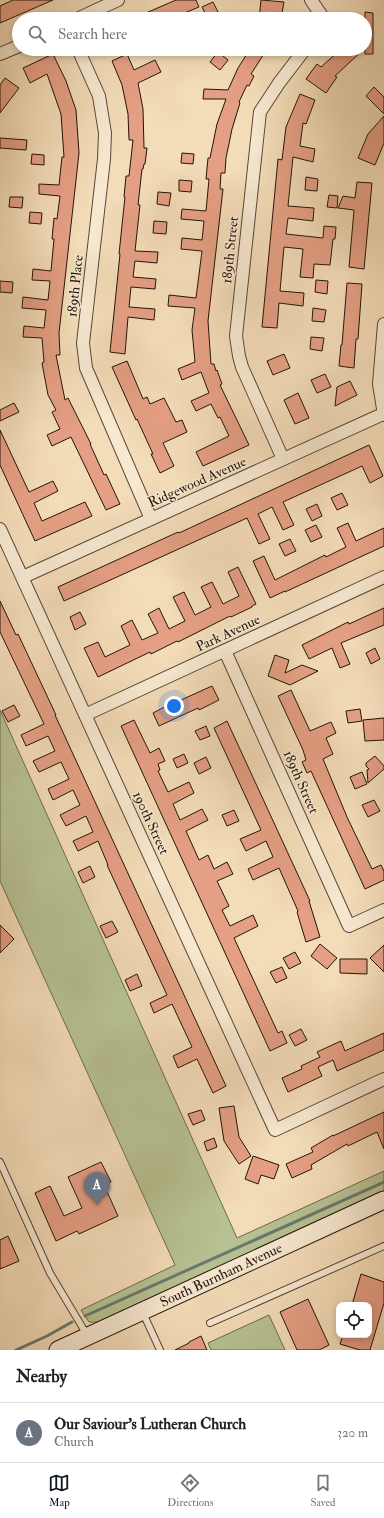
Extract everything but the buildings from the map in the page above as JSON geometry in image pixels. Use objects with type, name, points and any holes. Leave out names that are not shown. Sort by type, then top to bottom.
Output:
[{"type":"main road","name":"South Burnham Avenue","points":[[62,1349],[384,1200]]},
{"type":"street","points":[[92,12],[118,0]]},
{"type":"street","points":[[311,0],[319,12]]},
{"type":"street","points":[[0,54],[12,49]]},
{"type":"street","name":"189th Place","points":[[81,56],[99,96],[105,133],[104,159],[83,343],[86,368],[151,519]]},
{"type":"street","name":"189th Street","points":[[283,459],[242,367],[236,336],[260,112],[279,83],[300,56]]},
{"type":"street","points":[[384,324],[379,384],[384,415]]},
{"type":"street","name":"Ridgewood Avenue","points":[[22,577],[384,415]]},
{"type":"street","name":"190th Street","points":[[0,528],[275,1130],[384,1079]]},
{"type":"street","name":"Park Avenue","points":[[85,715],[384,577]]},
{"type":"street","name":"189th Street","points":[[225,650],[349,926],[384,910]]},
{"type":"lane","points":[[0,1162],[50,1273],[88,1336]]},
{"type":"lane","points":[[210,1323],[384,1246]]},
{"type":"lane","points":[[143,1311],[160,1350]]},
{"type":"green space","points":[[0,710],[237,1238],[384,1171],[384,1192],[98,1322],[89,1322],[81,1310],[175,1265],[0,881]]},
{"type":"green space","points":[[269,1315],[285,1350],[211,1350],[208,1343]]},
{"type":"waterway","points":[[85,1316],[384,1182]]},
{"type":"waterway","points":[[16,1350],[47,1336],[72,1322]]},
{"type":"place","name":"Our Saviour's Lutheran Church","points":[[97,1205]]}]
